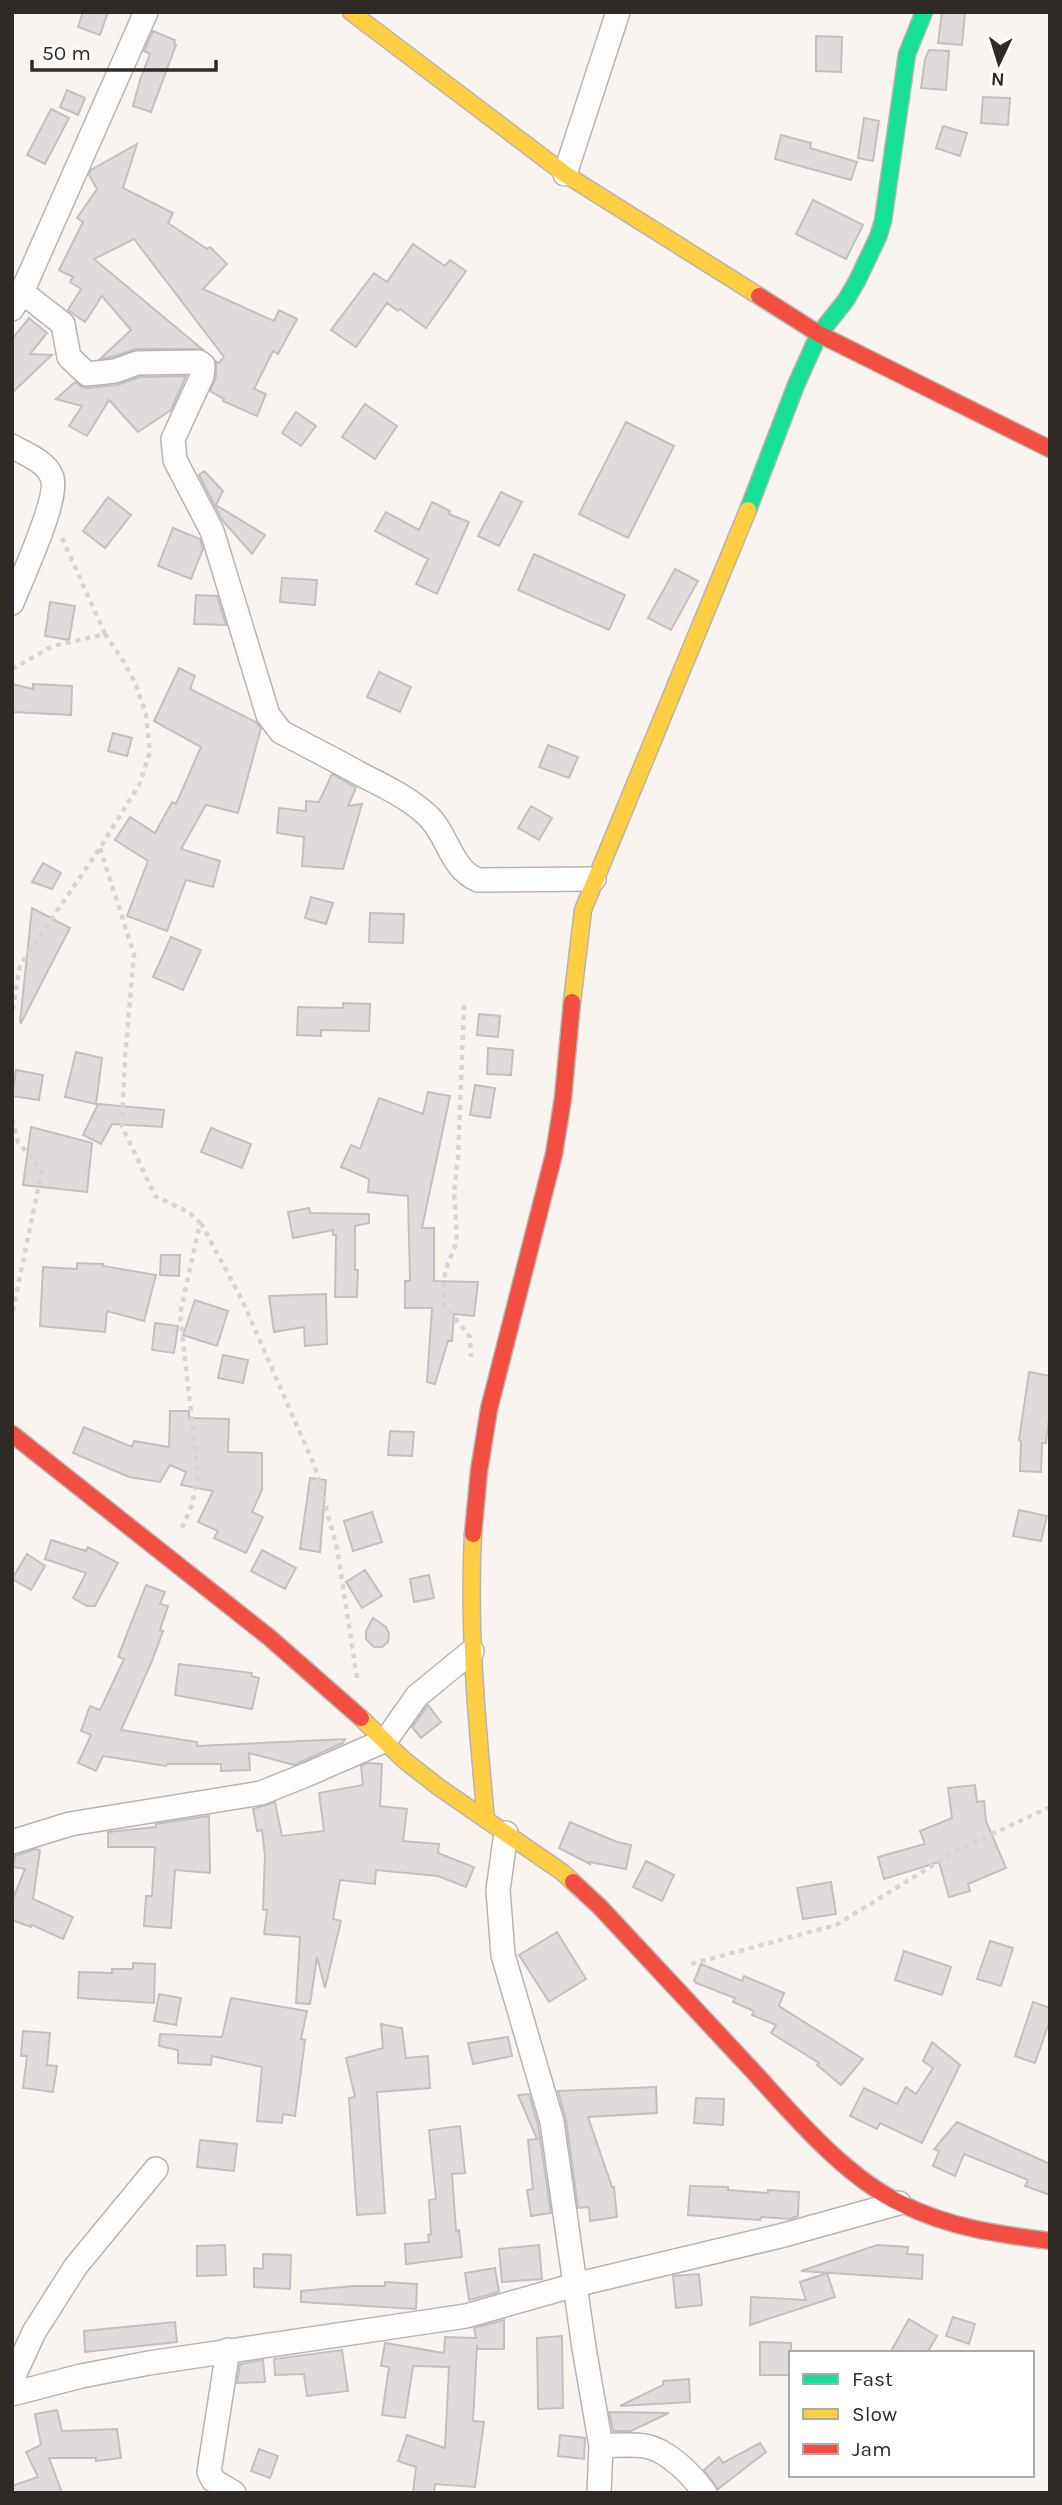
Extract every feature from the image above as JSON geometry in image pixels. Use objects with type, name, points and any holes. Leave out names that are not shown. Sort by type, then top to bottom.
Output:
[{"type":"main road","points":[[352,12],[565,174],[819,334],[1050,449]]},
{"type":"main road","points":[[486,1820],[472,1651],[473,1553],[483,1440],[502,1353],[542,1207],[559,1126],[570,1040],[576,950],[583,909],[739,534],[796,385],[819,334],[846,300],[878,237],[883,221],[907,54],[923,12]]},
{"type":"main road","points":[[12,1434],[164,1552],[312,1674],[404,1760],[562,1872],[600,1907],[808,2131],[855,2173],[899,2203],[938,2220],[979,2232],[1050,2241]]},
{"type":"street","points":[[146,12],[17,301],[64,324],[69,357],[87,374],[116,371],[138,363],[199,362],[203,365],[202,376],[173,439],[172,448],[175,460],[212,531],[268,715],[281,732],[397,793],[426,814],[436,825],[467,876],[478,880],[594,879]]},
{"type":"street","points":[[565,174],[618,12]]},
{"type":"street","points":[[12,446],[45,466],[52,475],[54,484],[49,508],[12,603]]},
{"type":"street","points":[[12,1842],[70,1824],[261,1793],[386,1741],[417,1696],[472,1651]]},
{"type":"street","points":[[506,1833],[498,1889],[503,1955],[552,2122],[601,2446],[599,2493]]},
{"type":"street","points":[[12,2380],[34,2332],[76,2266],[156,2169]]},
{"type":"street","points":[[12,2394],[81,2376],[228,2350],[466,2316],[575,2285],[771,2238],[899,2203]]},
{"type":"street","points":[[228,2350],[218,2423],[209,2462],[209,2486],[234,2493]]},
{"type":"street","points":[[601,2446],[648,2446],[662,2453],[696,2481],[705,2493]]},
{"type":"path","points":[[12,1014],[20,965],[100,848],[139,785],[150,752],[146,715],[136,685],[105,634],[49,508]]},
{"type":"path","points":[[12,669],[53,646],[105,634]]},
{"type":"path","points":[[100,848],[134,954],[122,1126],[155,1196],[190,1213],[200,1223],[243,1302],[315,1467],[337,1548],[358,1682]]},
{"type":"path","points":[[464,1005],[454,1192],[457,1241],[445,1271],[444,1305],[470,1337],[471,1364]]},
{"type":"path","points":[[12,1119],[18,1142],[42,1170],[12,1315]]},
{"type":"path","points":[[164,1552],[182,1529],[192,1505],[198,1474],[180,1314],[200,1223]]},
{"type":"path","points":[[661,1972],[836,1925],[956,1851],[1050,1807]]},
{"type":"building","points":[[83,12],[108,12],[100,35],[78,27]]},
{"type":"building","points":[[942,12],[965,12],[962,45],[938,43]]},
{"type":"building","points":[[153,31],[175,40],[176,45],[151,112],[133,106],[150,54],[144,51]]},
{"type":"building","points":[[816,36],[842,37],[841,72],[816,71]]},
{"type":"building","points":[[929,50],[949,51],[946,90],[921,88]]},
{"type":"building","points":[[67,90],[85,98],[78,115],[60,107]]},
{"type":"building","points":[[983,97],[1010,98],[1008,125],[981,123]]},
{"type":"building","points":[[51,109],[69,118],[45,164],[27,155]]},
{"type":"building","points":[[864,118],[879,121],[873,161],[858,158]]},
{"type":"building","points":[[943,126],[967,133],[960,156],[936,148]]},
{"type":"building","points":[[781,135],[811,143],[810,148],[857,162],[851,180],[775,159]]},
{"type":"building","points":[[137,144],[123,188],[173,213],[168,223],[207,249],[210,247],[227,264],[203,289],[274,321],[279,310],[297,319],[278,354],[273,351],[254,389],[266,394],[257,416],[223,401],[224,399],[210,391],[216,377],[216,361],[219,363],[224,357],[134,239],[94,259],[202,349],[136,349],[100,359],[131,330],[102,296],[85,322],[68,310],[81,289],[70,282],[73,277],[59,270],[83,222],[77,218],[97,189],[89,175],[91,170]]},
{"type":"building","points":[[813,200],[863,225],[846,259],[796,234]]},
{"type":"building","points":[[413,244],[445,266],[450,260],[466,271],[426,328],[387,303],[356,347],[331,330],[374,273],[387,282]]},
{"type":"building","points":[[29,318],[47,333],[30,354],[52,355],[12,393],[12,339]]},
{"type":"building","points":[[186,376],[171,410],[138,432],[109,400],[87,436],[69,426],[82,406],[56,399],[75,382],[88,388],[117,385],[140,377]]},
{"type":"building","points":[[365,404],[397,426],[375,459],[342,437]]},
{"type":"building","points":[[296,412],[316,426],[301,446],[282,433]]},
{"type":"building","points":[[626,422],[674,446],[628,538],[579,514]]},
{"type":"building","points":[[204,471],[223,491],[216,505],[265,535],[252,554],[222,520],[199,475]]},
{"type":"building","points":[[501,492],[522,502],[499,546],[478,536]]},
{"type":"building","points":[[108,497],[131,515],[105,548],[83,531]]},
{"type":"building","points":[[432,502],[450,511],[449,514],[469,522],[437,594],[416,584],[428,559],[375,531],[386,512],[419,530]]},
{"type":"building","points":[[173,528],[200,539],[203,549],[191,579],[158,566]]},
{"type":"building","points":[[534,554],[625,595],[609,630],[518,590]]},
{"type":"building","points":[[675,569],[698,581],[671,630],[648,618]]},
{"type":"building","points":[[282,578],[317,580],[315,605],[280,602]]},
{"type":"building","points":[[196,595],[217,596],[226,625],[194,624]]},
{"type":"building","points":[[50,602],[75,606],[69,640],[45,636]]},
{"type":"building","points":[[179,668],[195,676],[190,689],[256,722],[261,728],[238,813],[206,805],[181,849],[220,861],[213,887],[186,880],[167,931],[127,916],[148,861],[115,840],[130,817],[155,833],[172,802],[176,804],[201,747],[154,721]]},
{"type":"building","points":[[379,672],[411,687],[400,712],[367,697]]},
{"type":"building","points":[[12,684],[33,689],[33,684],[72,686],[71,715],[12,712]]},
{"type":"building","points":[[113,733],[132,738],[127,756],[108,751]]},
{"type":"building","points":[[548,745],[578,757],[569,778],[539,767]]},
{"type":"building","points":[[332,774],[356,788],[348,806],[362,804],[343,869],[302,866],[304,837],[277,833],[279,808],[306,811],[306,801],[319,802]]},
{"type":"building","points":[[531,806],[552,818],[539,840],[518,828]]},
{"type":"building","points":[[43,863],[61,873],[52,889],[32,882]]},
{"type":"building","points":[[311,897],[333,903],[326,924],[305,918]]},
{"type":"building","points":[[32,908],[70,928],[21,1023],[20,1022]]},
{"type":"building","points":[[370,913],[404,914],[403,943],[369,942]]},
{"type":"building","points":[[171,937],[201,950],[183,990],[153,977]]},
{"type":"building","points":[[343,1003],[370,1004],[369,1031],[321,1030],[321,1036],[297,1035],[298,1007],[343,1008]]},
{"type":"building","points":[[479,1014],[500,1016],[498,1037],[477,1035]]},
{"type":"building","points":[[488,1048],[513,1050],[511,1075],[487,1074]]},
{"type":"building","points":[[76,1052],[102,1058],[96,1104],[65,1097]]},
{"type":"building","points":[[16,1070],[43,1075],[39,1100],[12,1096]]},
{"type":"building","points":[[475,1085],[495,1088],[490,1118],[470,1115]]},
{"type":"building","points":[[428,1092],[450,1096],[422,1228],[434,1228],[434,1281],[478,1282],[474,1316],[454,1314],[452,1341],[448,1341],[435,1384],[427,1382],[432,1308],[405,1308],[405,1281],[410,1281],[408,1196],[368,1192],[369,1179],[341,1167],[351,1145],[360,1149],[379,1098],[423,1114]]},
{"type":"building","points":[[98,1104],[164,1110],[162,1127],[112,1124],[101,1144],[83,1135]]},
{"type":"building","points":[[31,1127],[92,1143],[87,1192],[23,1185]]},
{"type":"building","points":[[211,1128],[251,1144],[242,1168],[201,1152]]},
{"type":"building","points":[[309,1208],[310,1213],[369,1214],[369,1223],[355,1226],[357,1297],[335,1297],[336,1235],[333,1235],[333,1230],[293,1238],[288,1212]]},
{"type":"building","points":[[161,1255],[180,1255],[179,1276],[160,1275]]},
{"type":"building","points":[[77,1263],[103,1264],[156,1275],[144,1321],[107,1311],[105,1332],[40,1326],[43,1267],[77,1269]]},
{"type":"building","points":[[326,1294],[327,1344],[305,1346],[304,1327],[274,1332],[269,1296]]},
{"type":"building","points":[[195,1300],[228,1311],[217,1346],[183,1335]]},
{"type":"building","points":[[155,1323],[178,1326],[174,1353],[152,1350]]},
{"type":"building","points":[[223,1355],[248,1360],[243,1383],[218,1378]]},
{"type":"building","points":[[1029,1372],[1050,1376],[1050,1409],[1046,1443],[1042,1443],[1041,1472],[1020,1471],[1019,1440]]},
{"type":"building","points":[[170,1411],[189,1411],[189,1418],[229,1419],[228,1452],[262,1453],[262,1490],[252,1512],[263,1517],[246,1553],[214,1538],[218,1531],[198,1522],[213,1491],[181,1485],[186,1472],[170,1465],[160,1482],[129,1477],[73,1453],[84,1427],[132,1447],[134,1441],[169,1447]]},
{"type":"building","points":[[390,1431],[414,1432],[412,1456],[388,1455]]},
{"type":"building","points":[[310,1478],[326,1480],[320,1552],[300,1549]]},
{"type":"building","points":[[1019,1510],[1047,1516],[1041,1541],[1013,1536]]},
{"type":"building","points":[[372,1512],[382,1542],[353,1551],[344,1521]]},
{"type":"building","points":[[51,1540],[86,1551],[88,1547],[118,1563],[95,1606],[87,1606],[73,1598],[86,1573],[45,1559]]},
{"type":"building","points":[[262,1550],[296,1568],[285,1589],[251,1571]]},
{"type":"building","points":[[27,1554],[45,1566],[31,1590],[12,1579]]},
{"type":"building","points":[[365,1570],[382,1596],[362,1608],[346,1582]]},
{"type":"building","points":[[429,1575],[434,1598],[414,1602],[410,1579]]},
{"type":"building","points":[[146,1585],[165,1592],[160,1604],[168,1606],[160,1630],[163,1631],[152,1661],[121,1730],[197,1742],[197,1746],[345,1739],[343,1743],[294,1765],[249,1753],[250,1770],[221,1771],[221,1764],[166,1766],[103,1756],[96,1771],[78,1763],[91,1735],[81,1731],[90,1706],[100,1710],[124,1659],[118,1657]]},
{"type":"building","points":[[373,1618],[386,1627],[389,1634],[388,1642],[382,1647],[374,1647],[366,1639],[366,1631]]},
{"type":"building","points":[[179,1664],[252,1673],[251,1676],[259,1678],[252,1709],[175,1695]]},
{"type":"building","points":[[428,1705],[441,1722],[421,1738],[412,1727]]},
{"type":"building","points":[[368,1763],[382,1764],[380,1806],[407,1809],[403,1841],[439,1844],[438,1853],[474,1867],[466,1887],[438,1876],[376,1870],[375,1884],[340,1880],[333,1919],[341,1921],[325,1988],[317,1957],[310,2004],[296,2003],[300,1937],[264,1934],[267,1910],[263,1910],[265,1856],[262,1830],[257,1831],[253,1809],[275,1802],[282,1836],[324,1831],[319,1793],[363,1785],[361,1766]]},
{"type":"building","points":[[975,1785],[977,1802],[984,1801],[986,1821],[1006,1868],[968,1884],[970,1891],[949,1897],[939,1862],[884,1879],[878,1857],[925,1844],[920,1831],[952,1818],[948,1788]]},
{"type":"building","points":[[209,1816],[210,1873],[175,1870],[171,1928],[144,1926],[146,1896],[152,1896],[155,1847],[108,1847],[108,1832],[156,1827],[156,1824]]},
{"type":"building","points":[[570,1822],[617,1842],[631,1845],[626,1869],[590,1864],[559,1848]]},
{"type":"building","points":[[35,1849],[40,1850],[33,1899],[73,1917],[63,1939],[32,1925],[31,1927],[12,1920],[12,1901],[25,1869],[13,1867],[15,1856]]},
{"type":"building","points":[[646,1861],[674,1875],[662,1901],[633,1887]]},
{"type":"building","points":[[831,1882],[836,1914],[803,1919],[797,1888]]},
{"type":"building","points":[[557,1932],[586,1979],[549,2002],[519,1955]]},
{"type":"building","points":[[990,1941],[1013,1948],[1001,1986],[977,1979]]},
{"type":"building","points":[[904,1951],[951,1967],[942,1995],[895,1980]]},
{"type":"building","points":[[133,1963],[155,1964],[154,2003],[78,1998],[79,1972],[112,1973],[112,1969],[133,1969]]},
{"type":"building","points":[[701,1964],[742,1981],[744,1976],[784,1993],[779,2006],[863,2059],[841,2085],[817,2065],[819,2063],[771,2033],[776,2025],[752,2015],[754,2011],[733,2002],[735,1998],[696,1983],[694,1981]]},
{"type":"building","points":[[159,1994],[181,1998],[176,2025],[154,2021]]},
{"type":"building","points":[[231,1998],[307,2011],[301,2039],[305,2040],[295,2116],[283,2114],[282,2123],[257,2121],[262,2067],[212,2056],[211,2065],[178,2063],[178,2050],[159,2046],[160,2034],[222,2037]]},
{"type":"building","points":[[1033,2002],[1050,2008],[1050,2020],[1035,2063],[1015,2056]]},
{"type":"building","points":[[381,2024],[402,2028],[406,2058],[428,2056],[430,2088],[377,2092],[385,2213],[357,2215],[349,2098],[355,2097],[346,2058],[383,2048]]},
{"type":"building","points":[[23,2031],[50,2033],[47,2065],[57,2066],[53,2092],[23,2088],[27,2056],[21,2056]]},
{"type":"building","points":[[508,2037],[512,2056],[473,2064],[468,2043]]},
{"type":"building","points":[[932,2042],[960,2065],[922,2143],[880,2123],[877,2129],[850,2116],[864,2088],[897,2104],[906,2087],[916,2094],[933,2068],[923,2061]]},
{"type":"building","points":[[656,2087],[657,2113],[588,2117],[614,2187],[617,2217],[590,2221],[589,2207],[578,2208],[566,2120],[558,2091]]},
{"type":"building","points":[[529,2094],[538,2125],[551,2213],[531,2216],[527,2190],[533,2189],[528,2140],[537,2139],[518,2095]]},
{"type":"building","points":[[696,2098],[724,2099],[723,2125],[694,2123]]},
{"type":"building","points":[[957,2122],[1050,2164],[1050,2195],[1025,2186],[1028,2180],[964,2154],[955,2176],[933,2166],[939,2151],[934,2149]]},
{"type":"building","points":[[460,2126],[465,2173],[452,2174],[456,2231],[459,2230],[462,2257],[406,2264],[405,2244],[429,2242],[428,2235],[431,2234],[429,2200],[436,2199],[429,2130]]},
{"type":"building","points":[[200,2140],[237,2144],[234,2171],[197,2167]]},
{"type":"building","points":[[690,2186],[728,2187],[728,2190],[768,2193],[768,2190],[799,2192],[798,2216],[790,2219],[761,2217],[760,2220],[688,2215]]},
{"type":"building","points":[[225,2245],[226,2275],[197,2276],[197,2246]]},
{"type":"building","points":[[539,2245],[542,2279],[502,2282],[499,2249]]},
{"type":"building","points":[[877,2245],[908,2247],[907,2254],[923,2255],[922,2279],[801,2271]]},
{"type":"building","points":[[263,2254],[291,2255],[290,2289],[254,2287],[254,2268],[263,2269]]},
{"type":"building","points":[[495,2268],[499,2292],[469,2300],[465,2273]]},
{"type":"building","points":[[827,2273],[835,2297],[750,2325],[751,2297],[806,2300],[800,2282]]},
{"type":"building","points":[[699,2274],[702,2305],[676,2308],[673,2276]]},
{"type":"building","points":[[385,2282],[417,2284],[416,2309],[301,2302],[301,2291],[385,2286]]},
{"type":"building","points":[[953,2317],[975,2324],[969,2344],[946,2336]]},
{"type":"building","points":[[909,2319],[937,2336],[928,2351],[891,2351]]},
{"type":"building","points":[[504,2320],[504,2349],[477,2349],[477,2345],[473,2421],[484,2422],[475,2487],[435,2484],[434,2493],[413,2493],[416,2467],[398,2461],[407,2435],[445,2448],[449,2367],[413,2366],[405,2418],[382,2415],[389,2367],[381,2366],[385,2343],[444,2353],[445,2337],[476,2338],[474,2328]]},
{"type":"building","points":[[175,2322],[177,2342],[85,2352],[84,2331]]},
{"type":"building","points":[[562,2336],[563,2408],[538,2409],[537,2338]]},
{"type":"building","points":[[760,2342],[791,2343],[789,2375],[760,2375]]},
{"type":"building","points":[[342,2350],[348,2391],[307,2396],[304,2374],[275,2375],[274,2359]]},
{"type":"building","points":[[263,2360],[265,2382],[237,2383],[240,2364]]},
{"type":"building","points":[[689,2379],[690,2402],[620,2406],[663,2385],[663,2381]]},
{"type":"building","points":[[57,2410],[62,2431],[117,2429],[121,2458],[96,2461],[96,2458],[49,2458],[62,2493],[12,2493],[12,2486],[38,2477],[26,2452],[41,2445],[35,2414]]},
{"type":"building","points":[[609,2412],[669,2413],[631,2431],[613,2431]]},
{"type":"building","points":[[560,2435],[585,2438],[584,2459],[558,2456]]},
{"type":"building","points":[[760,2443],[766,2452],[718,2489],[704,2470],[719,2457],[723,2463]]},
{"type":"building","points":[[259,2449],[278,2456],[270,2478],[251,2471]]},
{"type":"traffic: fast","points":[[748,510],[796,385],[819,334],[846,300],[878,237],[883,221],[907,54],[924,12]]},
{"type":"traffic: slow","points":[[351,12],[565,174],[759,296]]},
{"type":"traffic: slow","points":[[572,1002],[583,910],[748,510]]},
{"type":"traffic: slow","points":[[473,1534],[473,1641],[486,1820]]},
{"type":"traffic: slow","points":[[361,1718],[404,1760],[440,1788],[573,1882]]},
{"type":"traffic: jam","points":[[759,296],[819,334],[1050,449]]},
{"type":"traffic: jam","points":[[473,1534],[489,1409],[554,1154],[563,1098],[572,1002]]},
{"type":"traffic: jam","points":[[12,1434],[270,1638],[361,1718]]},
{"type":"traffic: jam","points":[[573,1882],[600,1907],[821,2144],[860,2178],[902,2204],[938,2219],[993,2233],[1050,2241]]}]
